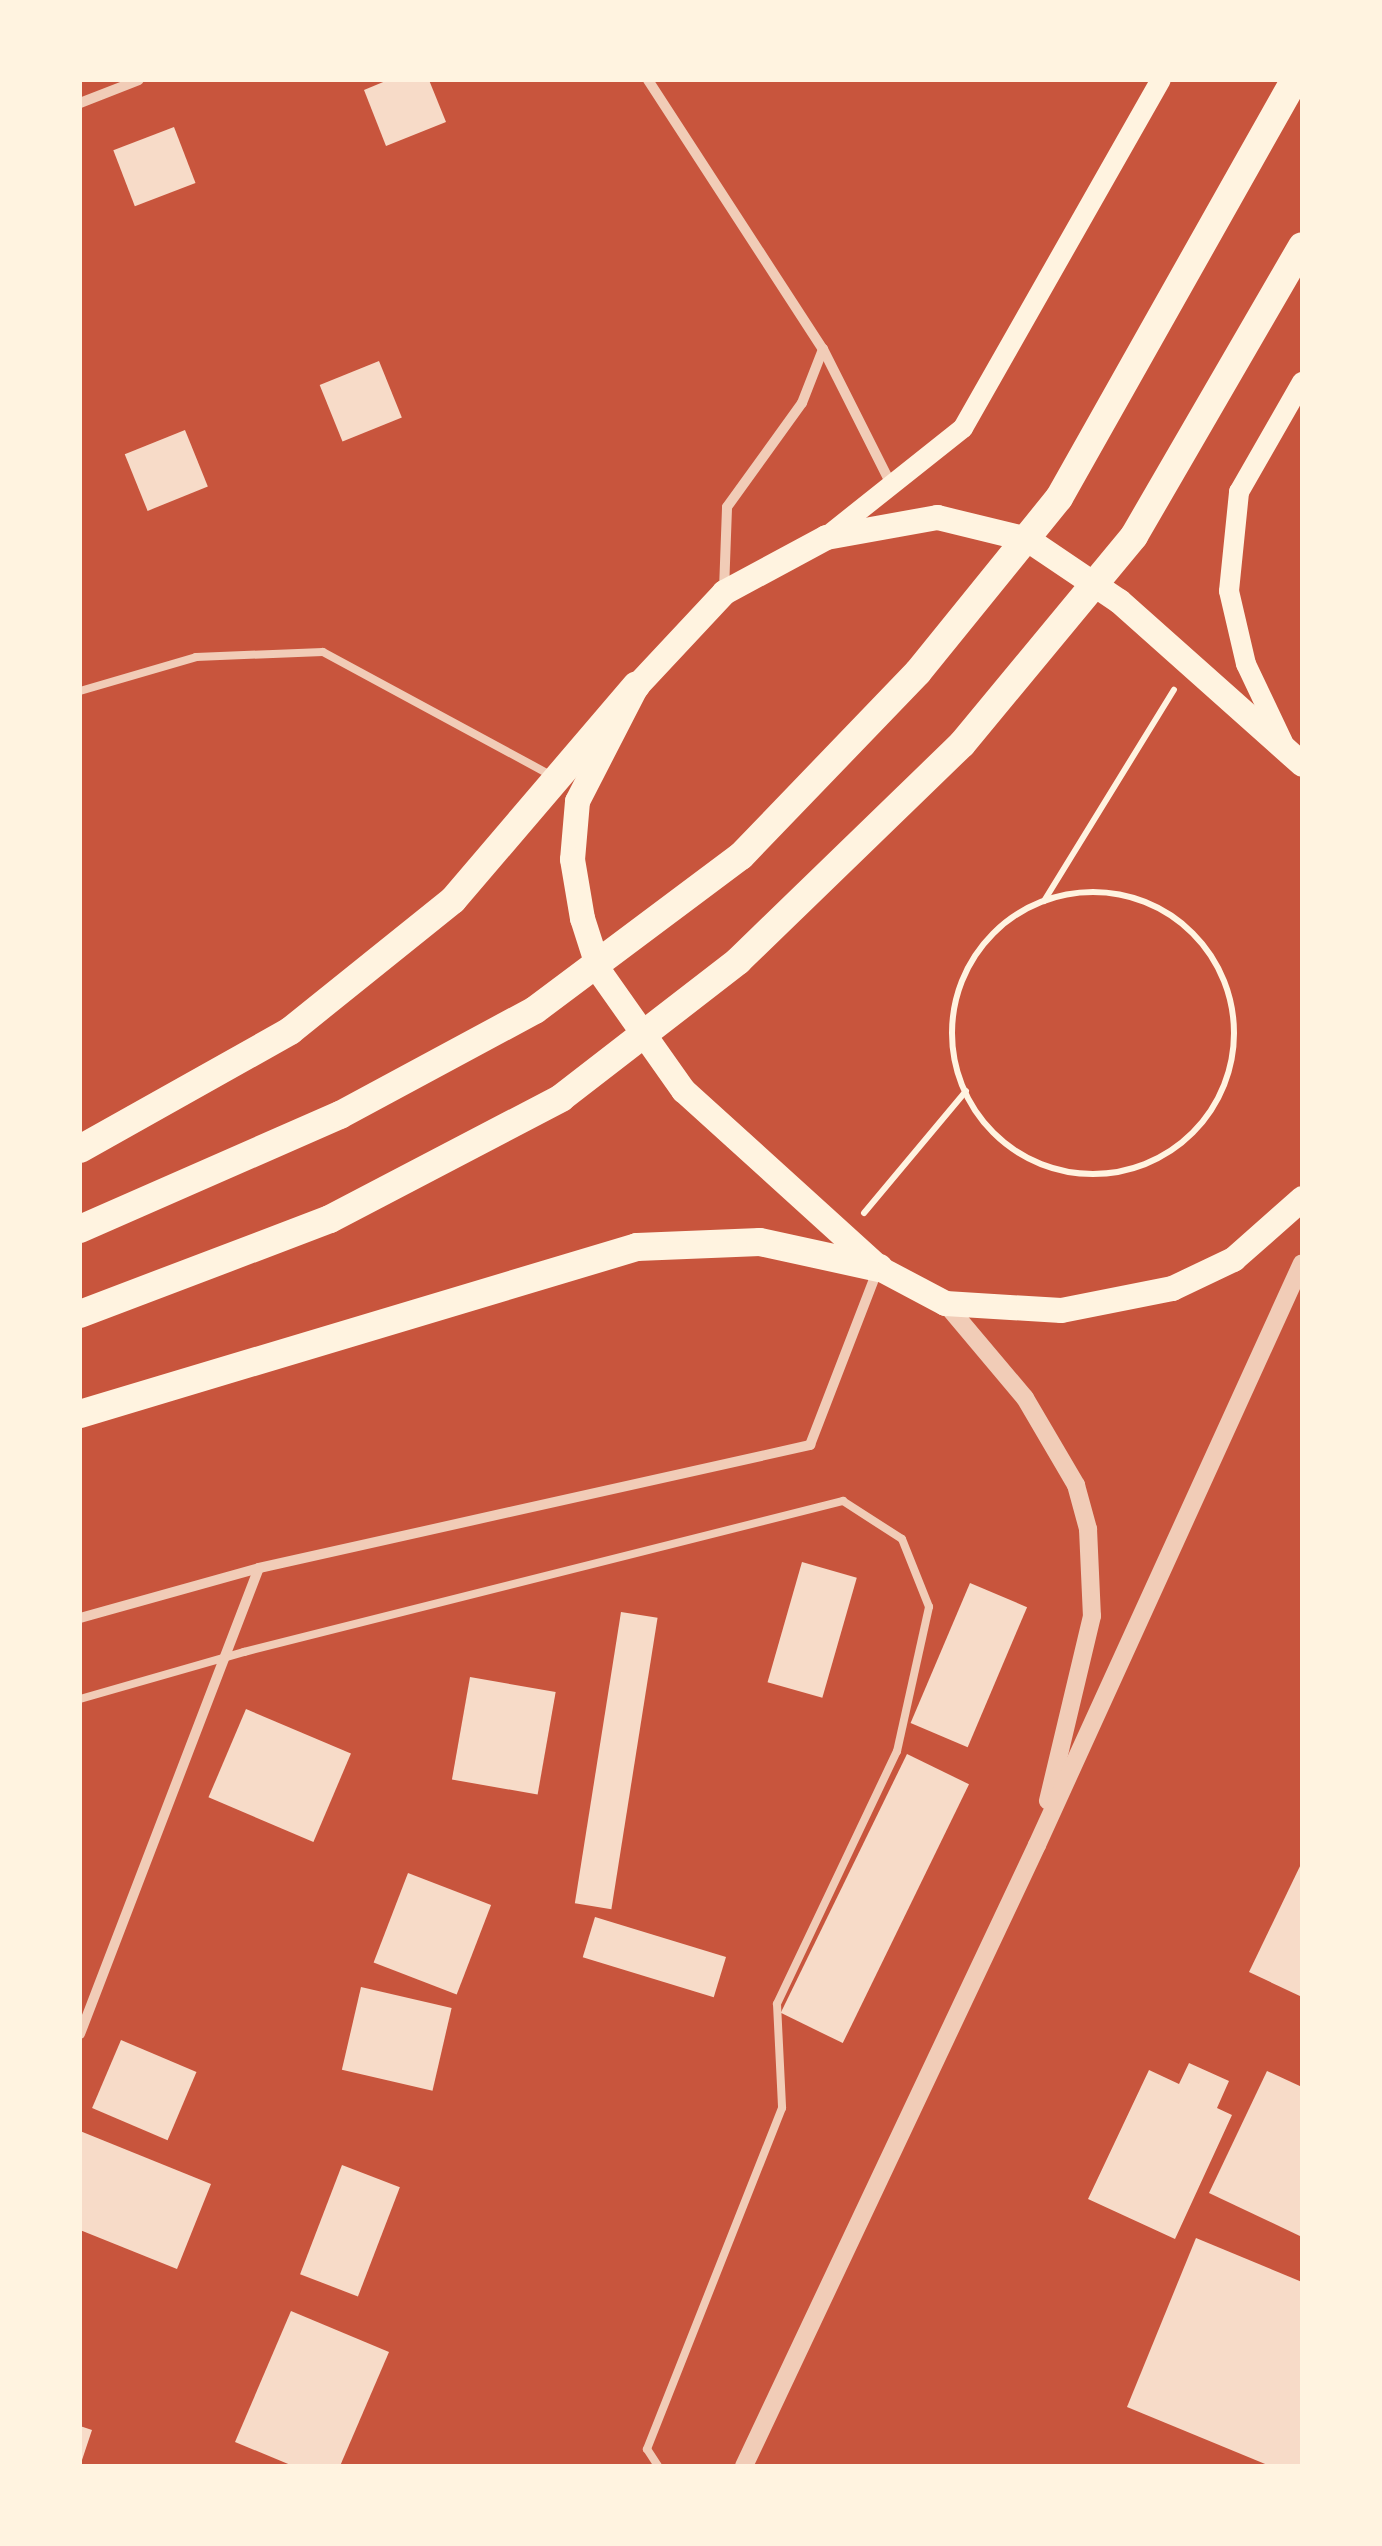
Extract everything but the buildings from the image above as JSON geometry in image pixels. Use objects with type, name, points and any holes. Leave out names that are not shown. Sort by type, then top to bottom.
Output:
[{"type":"highway","points":[[80,1229],[340,1116],[535,1010],[740,856],[918,672],[1059,498],[1295,80]]},
{"type":"highway","points":[[80,1314],[330,1219],[561,1098],[738,961],[962,744],[1134,536],[1302,246]]},
{"type":"highway","points":[[80,1150],[290,1031],[453,900],[636,686]]},
{"type":"highway","points":[[80,1414],[637,1247],[760,1242],[879,1268]]},
{"type":"main road","points":[[1161,80],[962,428],[890,482],[826,538],[724,592],[636,686],[577,801],[572,860],[582,918],[600,971],[684,1090],[879,1268],[945,1302],[1061,1310],[1172,1288],[1232,1259],[1302,1198]]},
{"type":"main road","points":[[1284,743],[1246,664],[1229,591],[1240,492],[1301,384]]},
{"type":"main road","points":[[826,538],[937,517],[1027,539],[1119,601],[1284,743],[1302,764]]},
{"type":"street","points":[[80,103],[138,80]]},
{"type":"street","points":[[648,80],[822,349],[890,482]]},
{"type":"street","points":[[724,592],[727,507],[802,403],[822,349]]},
{"type":"street","points":[[744,2466],[1037,1845],[1302,1262]]},
{"type":"street","points":[[80,1618],[259,1568],[810,1445],[879,1268]]},
{"type":"street","points":[[945,1302],[1025,1398],[1076,1485],[1088,1529],[1092,1616],[1037,1845]]},
{"type":"street","points":[[80,2034],[259,1568]]},
{"type":"lane","points":[[80,691],[196,657],[322,652],[556,778]]},
{"type":"lane","points":[[80,1699],[224,1658],[843,1502],[902,1539],[929,1607],[897,1751],[777,2004],[782,2108],[647,2449],[658,2466]]},
{"type":"path","points":[[1044,902],[1192,664]]},
{"type":"path","points":[[1115,892],[1162,908],[1200,938],[1226,980],[1236,1029],[1228,1077],[1205,1121],[1172,1151],[1131,1169],[1087,1174],[1044,1166],[1005,1144],[975,1111],[966,1091],[956,1070],[952,1026],[961,983],[982,944],[1020,911],[1066,893],[1115,892]]},
{"type":"path","points":[[844,1237],[966,1091]]}]
